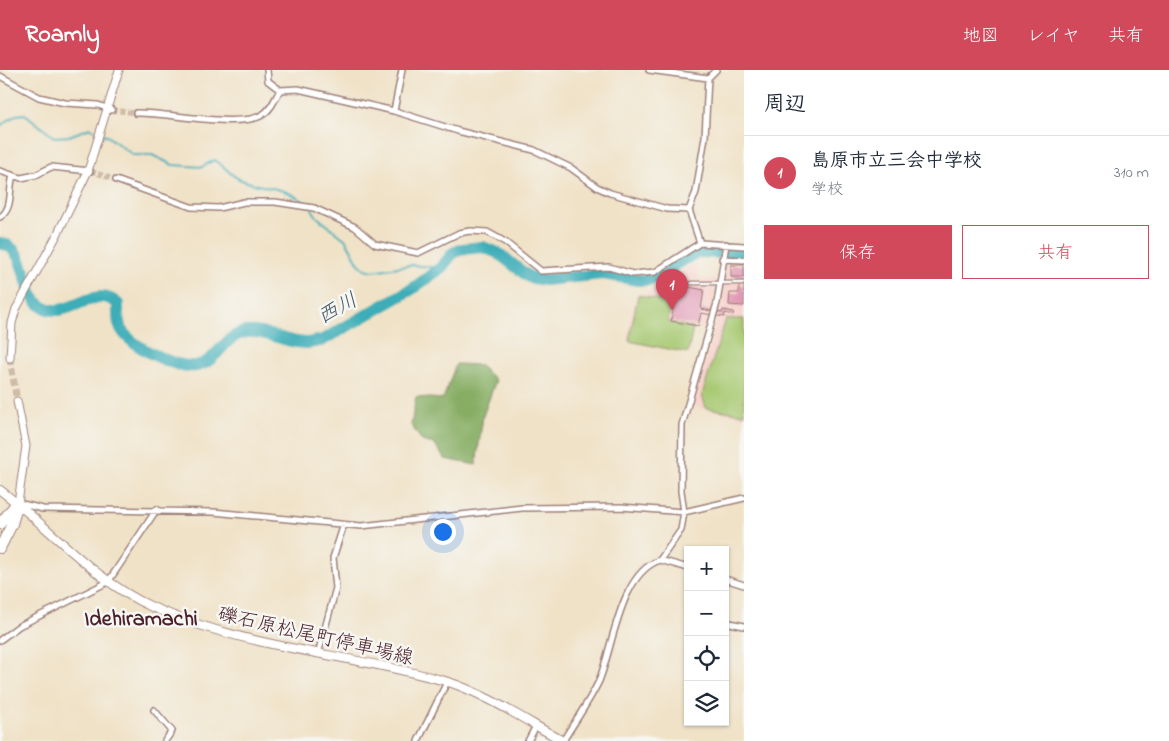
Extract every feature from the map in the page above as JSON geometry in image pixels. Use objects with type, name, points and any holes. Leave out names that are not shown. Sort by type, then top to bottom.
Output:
[{"type":"highway","points":[[0,524],[18,503]]},
{"type":"highway","points":[[0,548],[12,524],[18,503]]},
{"type":"main road","name":"礫石原松尾町停車場線","points":[[0,490],[18,503],[108,582],[132,597],[179,618],[246,639],[447,682],[563,741]]},
{"type":"street","points":[[10,358],[12,323],[23,297],[38,272],[89,171],[98,135],[109,109],[119,70]]},
{"type":"street","points":[[267,70],[268,81],[280,90],[298,89],[394,111],[458,131],[534,150],[571,168],[597,187],[624,198],[667,209],[689,210]]},
{"type":"street","points":[[394,111],[402,70]]},
{"type":"street","points":[[649,70],[708,78]]},
{"type":"street","points":[[700,243],[689,210],[696,192],[705,137],[708,78],[716,70]]},
{"type":"street","points":[[0,76],[40,97],[65,104],[98,105],[109,109]]},
{"type":"street","points":[[136,113],[150,112],[210,119],[254,118],[267,112],[280,90]]},
{"type":"street","points":[[0,171],[13,176],[28,178],[51,166],[89,171]]},
{"type":"street","points":[[0,216],[5,214],[9,205],[13,176]]},
{"type":"street","points":[[116,180],[191,207],[219,208],[244,202],[267,202],[314,208],[351,225],[375,244],[418,253],[459,233],[470,231],[487,232],[505,242],[541,271],[609,266],[633,274],[655,272],[700,243],[744,246]]},
{"type":"street","points":[[563,741],[598,682],[625,600],[647,566],[660,560],[680,530],[684,512],[681,491],[682,425],[707,343],[720,283],[722,258],[726,246]]},
{"type":"street","points":[[722,258],[744,260]]},
{"type":"street","points":[[17,401],[26,446],[18,503],[43,509],[157,509],[374,526],[522,508],[621,507],[684,512],[744,498]]},
{"type":"street","points":[[0,640],[19,626],[108,582],[157,509]]},
{"type":"street","points":[[318,655],[336,588],[333,558],[344,524]]},
{"type":"street","points":[[660,560],[684,567]]},
{"type":"street","points":[[729,581],[744,585]]},
{"type":"street","points":[[729,623],[744,626]]},
{"type":"street","points":[[418,741],[447,682]]},
{"type":"street","points":[[154,710],[171,730],[165,741]]},
{"type":"street","points":[[528,741],[536,726]]},
{"type":"lane","points":[[691,283],[744,283]]},
{"type":"shaded area","points":[[696,262],[701,280],[716,278],[716,287],[707,330],[694,327],[689,354],[627,341],[636,294],[648,293]]},
{"type":"shaded area","points":[[724,262],[744,262],[744,417],[693,406],[712,340]]},
{"type":"green space","points":[[638,295],[672,303],[668,322],[693,328],[688,353],[629,341]]},
{"type":"green space","points":[[726,319],[744,319],[744,414],[706,408],[702,395]]},
{"type":"green space","points":[[456,364],[479,365],[496,380],[483,416],[476,465],[445,459],[434,444],[422,441],[411,425],[416,397],[443,399]]},
{"type":"building","points":[[731,265],[744,265],[744,277],[731,277]]},
{"type":"building","points":[[678,285],[704,290],[701,309],[722,313],[723,310],[734,312],[733,315],[725,313],[724,317],[701,313],[698,326],[671,321]]},
{"type":"building","points":[[739,286],[744,286],[744,306],[729,305],[730,293],[739,293]]},
{"type":"waterway","points":[[0,126],[16,115],[25,114],[54,137],[69,136],[90,128],[107,136],[133,155],[152,155],[173,165],[202,167],[214,160],[239,179],[291,194],[309,206]]},
{"type":"waterway","points":[[312,209],[317,217],[346,240],[359,264],[365,269],[373,271],[411,265],[441,268]]},
{"type":"waterway","name":"西川","points":[[0,243],[10,246],[16,253],[32,294],[37,302],[45,308],[64,309],[92,298],[109,298],[118,304],[119,324],[127,337],[156,356],[188,366],[196,366],[210,360],[232,338],[246,332],[261,333],[298,342],[321,341],[412,289],[441,268],[453,253],[462,249],[483,247],[498,253],[529,277],[545,280],[603,274],[648,280],[666,273],[675,265],[697,252],[744,254]]},
{"type":"tunnel","points":[[112,110],[136,113]]},
{"type":"tunnel","points":[[91,171],[116,180]]},
{"type":"tunnel","points":[[10,358],[17,401]]},
{"type":"place","name":"島原市立三会中学校","points":[[672,310]]},
{"type":"district","name":"Idehiramachi","points":[[141,617]]}]
